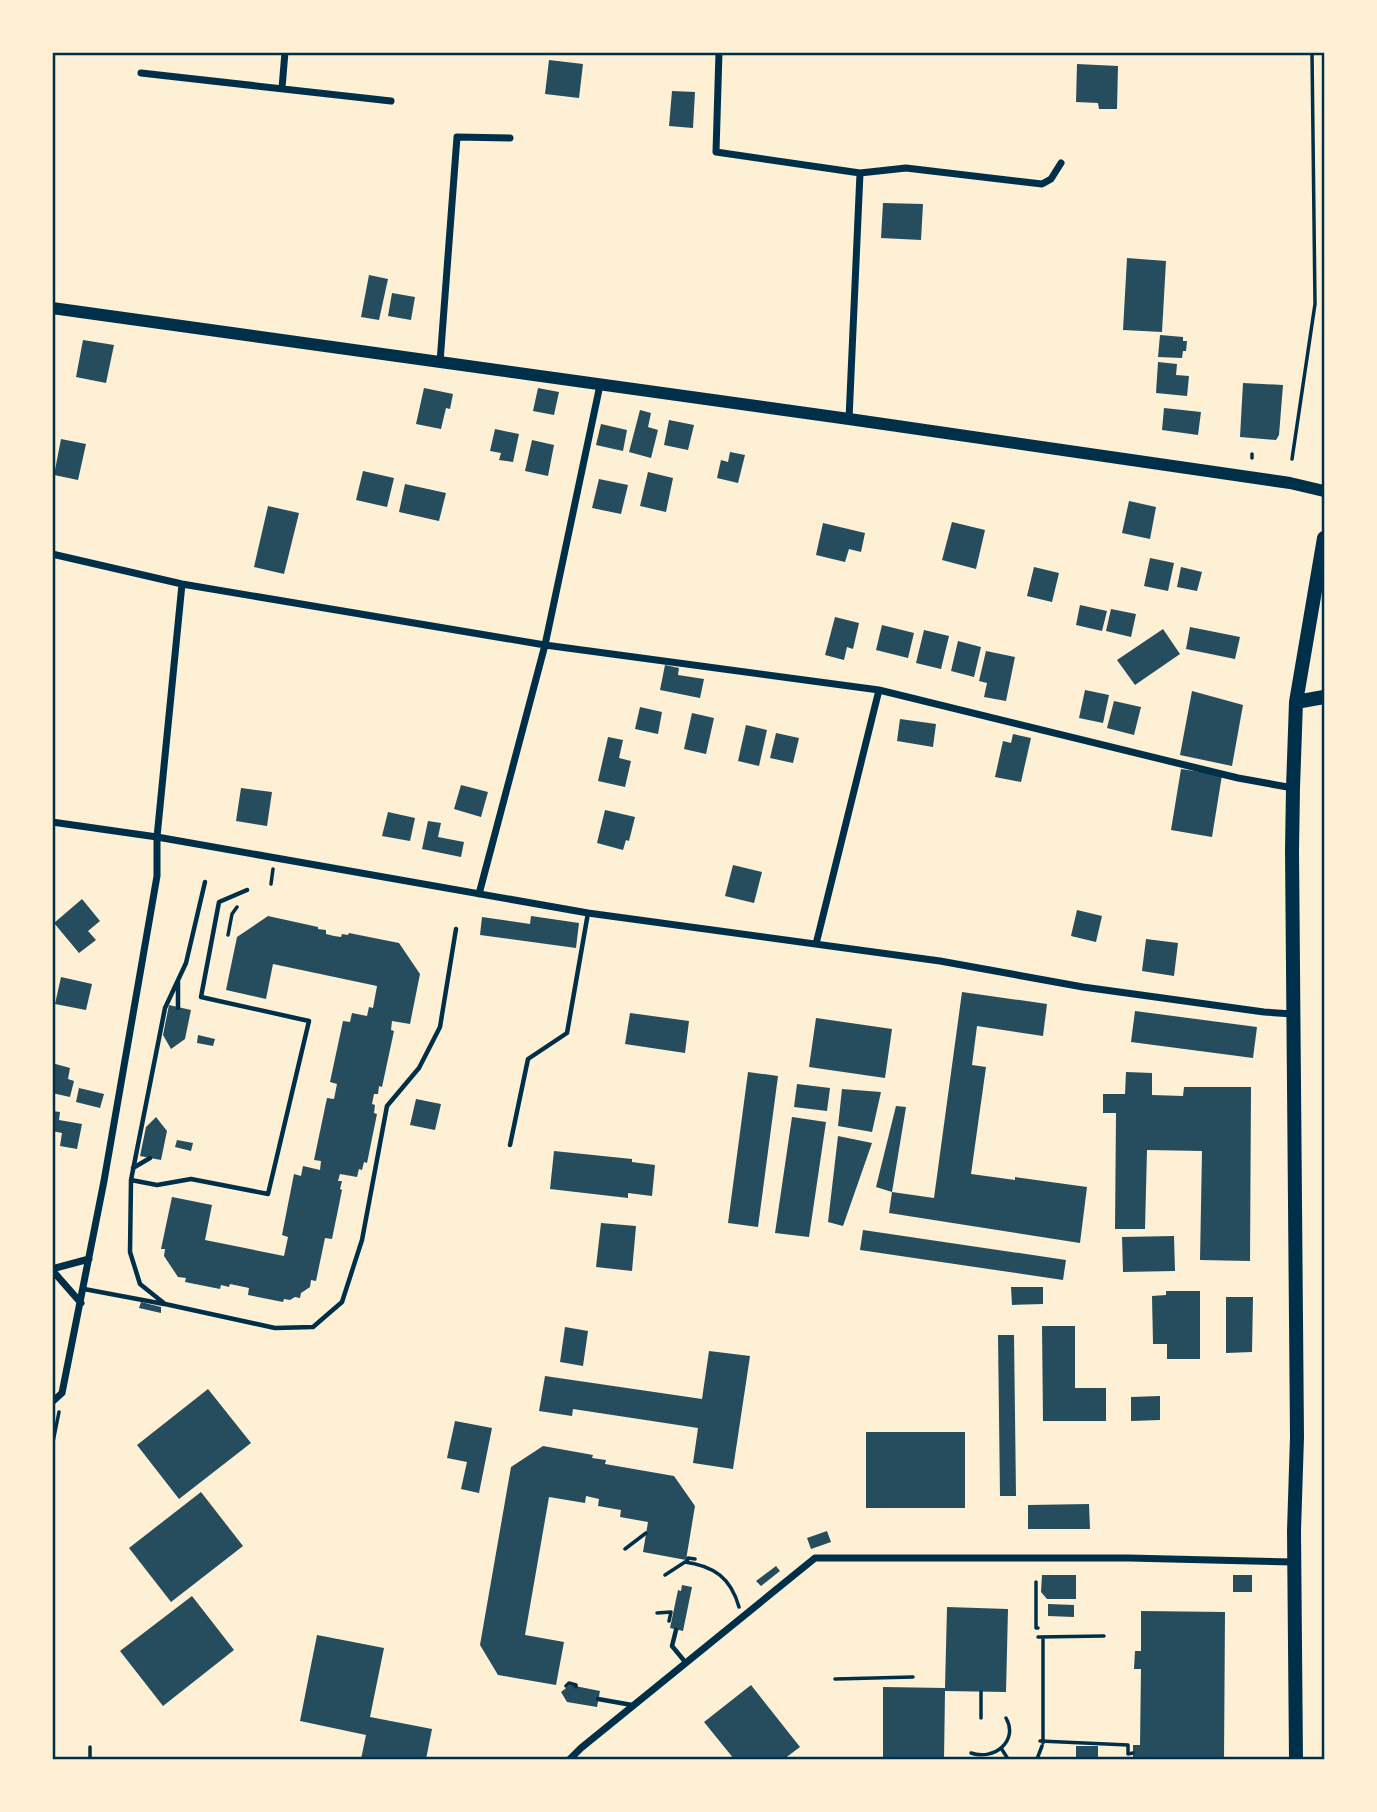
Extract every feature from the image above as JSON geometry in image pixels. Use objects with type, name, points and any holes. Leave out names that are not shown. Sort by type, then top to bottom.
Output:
[{"type":"main road","points":[[52,308],[849,419],[1290,483],[1325,491]]},
{"type":"main road","points":[[1296,1759],[1293,788],[1296,702],[1325,538]]},
{"type":"main road","points":[[1296,702],[1325,697]]},
{"type":"street","points":[[282,88],[285,52]]},
{"type":"street","points":[[719,52],[716,152],[860,173],[906,168],[1042,184],[1051,179],[1061,163]]},
{"type":"street","points":[[141,73],[391,101]]},
{"type":"street","points":[[440,363],[457,136],[510,138]]},
{"type":"street","points":[[849,419],[860,173]]},
{"type":"street","points":[[479,894],[545,645],[600,385]]},
{"type":"street","points":[[52,554],[182,584],[545,645],[879,690],[1238,778],[1293,788]]},
{"type":"street","points":[[52,1402],[62,1393],[81,1303],[157,876],[157,837],[182,584]]},
{"type":"street","points":[[816,944],[879,690]]},
{"type":"street","points":[[52,822],[157,837],[588,913],[940,961],[1083,987],[1294,1014]]},
{"type":"street","points":[[81,1303],[52,1269],[89,1259]]},
{"type":"street","points":[[570,1759],[815,1558],[1129,1558],[1294,1562]]},
{"type":"lane","points":[[164,1304],[140,1284],[130,1252],[131,1180],[165,1008],[186,963],[205,882]]},
{"type":"lane","points":[[131,1180],[157,1185],[191,1179],[268,1194],[309,1021],[201,997],[219,902],[247,890]]},
{"type":"lane","points":[[510,1144],[528,1059],[567,1033],[588,913]]},
{"type":"lane","points":[[83,1289],[275,1328],[313,1327],[342,1302],[362,1240],[387,1106],[419,1068],[440,1027],[456,929]]},
{"type":"lane","points":[[178,981],[178,1007]]},
{"type":"lane","points":[[133,1168],[150,1158]]},
{"type":"lane","points":[[676,1630],[672,1646],[686,1663]]},
{"type":"lane","points":[[598,1699],[633,1706]]},
{"type":"path","points":[[1292,459],[1315,304],[1312,52]]},
{"type":"path","points":[[228,935],[232,914]]},
{"type":"path","points":[[52,1447],[62,1393]]},
{"type":"path","points":[[625,1549],[646,1533]]},
{"type":"path","points":[[665,1575],[687,1562],[688,1558],[695,1559]]},
{"type":"path","points":[[687,1562],[711,1568],[720,1574],[736,1598]]},
{"type":"path","points":[[1036,1582],[1038,1628]]},
{"type":"path","points":[[657,1613],[671,1612],[671,1621]]},
{"type":"path","points":[[1037,1759],[1042,1743],[1040,1637],[1104,1636]]},
{"type":"path","points":[[835,1679],[913,1677]]},
{"type":"path","points":[[566,1686],[569,1683],[576,1687]]},
{"type":"path","points":[[981,1692],[981,1718]]},
{"type":"path","points":[[971,1753],[986,1756],[1001,1748],[1009,1729],[1006,1718]]},
{"type":"path","points":[[1042,1743],[1128,1745],[1128,1754],[1133,1753]]},
{"type":"path","points":[[90,1747],[90,1759]]},
{"type":"path","points":[[1001,1748],[1008,1759]]},
{"type":"building","points":[[549,60],[583,64],[579,98],[545,94]]},
{"type":"building","points":[[1077,64],[1118,66],[1117,109],[1099,109],[1098,103],[1076,102]]},
{"type":"building","points":[[672,91],[695,92],[693,128],[669,126]]},
{"type":"building","points":[[883,203],[923,204],[921,240],[881,238]]},
{"type":"building","points":[[1127,258],[1166,261],[1162,332],[1123,330]]},
{"type":"building","points":[[369,275],[388,279],[379,320],[361,317]]},
{"type":"building","points":[[392,293],[415,297],[411,320],[388,316]]},
{"type":"building","points":[[1160,335],[1183,337],[1183,341],[1187,341],[1182,358],[1158,357]]},
{"type":"building","points":[[83,340],[114,345],[106,383],[76,377]]},
{"type":"building","points":[[1158,362],[1177,364],[1176,375],[1189,376],[1187,396],[1156,393]]},
{"type":"building","points":[[1243,383],[1283,385],[1279,435],[1276,440],[1240,437]]},
{"type":"building","points":[[424,388],[453,394],[441,429],[416,424]]},
{"type":"building","points":[[538,388],[559,392],[554,415],[533,411]]},
{"type":"building","points":[[1164,408],[1201,412],[1198,435],[1162,430]]},
{"type":"building","points":[[640,410],[651,413],[648,427],[658,430],[651,458],[629,452]]},
{"type":"building","points":[[669,420],[694,425],[688,450],[664,445]]},
{"type":"building","points":[[601,424],[627,430],[623,451],[596,445]]},
{"type":"building","points":[[495,429],[519,434],[513,462],[499,460],[501,453],[490,451]]},
{"type":"building","points":[[61,439],[86,444],[78,480],[54,475]]},
{"type":"building","points":[[532,440],[554,445],[548,476],[525,471]]},
{"type":"building","points":[[730,452],[745,455],[738,483],[717,478],[721,460],[728,462]]},
{"type":"building","points":[[363,471],[394,478],[387,507],[356,500]]},
{"type":"building","points":[[648,472],[673,478],[666,512],[640,506]]},
{"type":"building","points":[[599,479],[628,485],[621,514],[592,508]]},
{"type":"building","points":[[405,484],[446,493],[439,521],[399,512]]},
{"type":"building","points":[[1129,501],[1156,507],[1150,539],[1122,533]]},
{"type":"building","points":[[268,506],[299,513],[284,574],[254,567]]},
{"type":"building","points":[[952,522],[985,530],[976,569],[942,560]]},
{"type":"building","points":[[823,523],[865,533],[861,552],[849,549],[845,562],[816,555]]},
{"type":"building","points":[[1150,558],[1174,563],[1168,591],[1144,586]]},
{"type":"building","points":[[1034,567],[1059,573],[1052,602],[1027,596]]},
{"type":"building","points":[[1181,567],[1202,572],[1197,591],[1177,587]]},
{"type":"building","points":[[1080,605],[1107,611],[1102,631],[1076,625]]},
{"type":"building","points":[[1111,609],[1136,614],[1131,637],[1106,631]]},
{"type":"building","points":[[835,617],[859,623],[853,649],[847,647],[844,660],[825,655]]},
{"type":"building","points":[[882,625],[914,633],[908,658],[876,650]]},
{"type":"building","points":[[1190,627],[1240,637],[1235,659],[1186,649]]},
{"type":"building","points":[[1163,629],[1180,654],[1135,685],[1117,660]]},
{"type":"building","points":[[924,630],[949,636],[941,669],[916,663]]},
{"type":"building","points":[[958,641],[981,647],[974,677],[951,671]]},
{"type":"building","points":[[986,651],[1015,657],[1006,701],[984,697],[987,683],[979,681]]},
{"type":"building","points":[[665,665],[679,668],[678,675],[704,679],[700,698],[660,690]]},
{"type":"building","points":[[1085,690],[1109,695],[1103,723],[1079,718]]},
{"type":"building","points":[[1192,691],[1243,705],[1232,766],[1180,755]]},
{"type":"building","points":[[1114,701],[1141,707],[1134,735],[1107,728]]},
{"type":"building","points":[[640,707],[662,712],[658,734],[635,729]]},
{"type":"building","points":[[692,713],[714,718],[706,754],[684,749]]},
{"type":"building","points":[[900,719],[936,724],[933,747],[897,741]]},
{"type":"building","points":[[746,725],[767,730],[759,766],[738,761]]},
{"type":"building","points":[[776,733],[799,738],[793,763],[770,758]]},
{"type":"building","points":[[1013,734],[1031,738],[1021,782],[995,777],[1003,741],[1011,743]]},
{"type":"building","points":[[608,737],[623,740],[619,758],[631,761],[625,787],[598,781]]},
{"type":"building","points":[[1181,769],[1222,775],[1212,837],[1171,830]]},
{"type":"building","points":[[461,785],[488,792],[481,817],[454,809]]},
{"type":"building","points":[[241,788],[272,792],[267,826],[236,821]]},
{"type":"building","points":[[605,810],[635,817],[629,841],[626,840],[623,850],[597,843]]},
{"type":"building","points":[[388,812],[415,818],[410,841],[382,836]]},
{"type":"building","points":[[428,821],[441,823],[438,837],[464,842],[461,857],[422,849]]},
{"type":"building","points":[[733,865],[762,872],[754,903],[725,896]]},
{"type":"building","points":[[82,899],[100,921],[88,931],[96,940],[79,953],[54,923]]},
{"type":"building","points":[[1077,910],[1102,916],[1096,942],[1071,936]]},
{"type":"building","points":[[268,916],[318,927],[326,930],[326,934],[334,936],[341,937],[342,934],[349,933],[399,943],[420,974],[410,1024],[392,1021],[391,1030],[394,1031],[382,1087],[379,1086],[378,1094],[374,1094],[372,1104],[375,1105],[374,1113],[377,1114],[367,1163],[364,1162],[362,1170],[359,1169],[357,1177],[340,1174],[338,1181],[342,1181],[342,1190],[332,1239],[325,1238],[316,1281],[311,1280],[310,1287],[301,1293],[300,1298],[284,1299],[283,1302],[248,1295],[249,1288],[230,1284],[229,1287],[221,1285],[220,1289],[185,1282],[186,1278],[178,1277],[164,1256],[165,1249],[161,1249],[172,1197],[212,1205],[205,1240],[284,1256],[288,1237],[282,1235],[294,1174],[301,1176],[303,1166],[320,1170],[321,1161],[314,1160],[327,1098],[334,1099],[337,1084],[330,1082],[343,1021],[350,1022],[352,1013],[367,1016],[369,1007],[373,1008],[377,986],[273,964],[266,999],[226,990],[237,937]]},
{"type":"building","points":[[531,916],[579,923],[576,948],[480,935],[482,917],[530,924]]},
{"type":"building","points":[[1146,939],[1178,943],[1174,976],[1142,971]]},
{"type":"building","points":[[61,977],[92,984],[86,1010],[55,1004]]},
{"type":"building","points":[[962,992],[1047,1004],[1043,1036],[977,1026],[972,1065],[986,1067],[971,1174],[1087,1187],[1080,1243],[889,1213],[892,1192],[934,1198]]},
{"type":"building","points":[[169,1005],[191,1010],[185,1039],[171,1049],[163,1035]]},
{"type":"building","points":[[1135,1011],[1257,1027],[1253,1058],[1131,1042]]},
{"type":"building","points":[[630,1013],[689,1021],[685,1053],[625,1044]]},
{"type":"building","points":[[816,1018],[892,1029],[885,1078],[809,1067]]},
{"type":"building","points":[[198,1035],[215,1039],[213,1046],[197,1043]]},
{"type":"building","points":[[52,1063],[70,1068],[68,1079],[74,1081],[70,1097],[52,1093]]},
{"type":"building","points":[[748,1072],[778,1076],[758,1227],[728,1223]]},
{"type":"building","points":[[1126,1072],[1152,1073],[1152,1095],[1183,1096],[1184,1087],[1251,1087],[1250,1261],[1200,1260],[1202,1151],[1147,1150],[1145,1229],[1115,1229],[1116,1113],[1103,1113],[1103,1094],[1125,1094]]},
{"type":"building","points":[[797,1084],[830,1088],[827,1111],[794,1107]]},
{"type":"building","points":[[79,1088],[104,1094],[100,1108],[76,1102]]},
{"type":"building","points":[[842,1089],[881,1092],[872,1132],[838,1126]]},
{"type":"building","points":[[416,1099],[441,1104],[435,1130],[410,1125]]},
{"type":"building","points":[[896,1106],[906,1107],[892,1192],[876,1187]]},
{"type":"building","points":[[52,1111],[60,1112],[59,1120],[82,1124],[77,1149],[60,1146],[62,1133],[52,1131]]},
{"type":"building","points":[[156,1117],[167,1131],[161,1160],[140,1156],[146,1127]]},
{"type":"building","points":[[792,1117],[826,1122],[809,1237],[775,1233]]},
{"type":"building","points":[[838,1136],[872,1143],[843,1226],[828,1222]]},
{"type":"building","points":[[177,1140],[193,1143],[191,1151],[175,1147]]},
{"type":"building","points":[[554,1151],[632,1159],[632,1162],[655,1165],[652,1196],[628,1193],[628,1198],[550,1189]]},
{"type":"building","points":[[601,1223],[636,1226],[632,1271],[596,1267]]},
{"type":"building","points":[[863,1230],[1066,1260],[1063,1280],[860,1250]]},
{"type":"building","points":[[1174,1236],[1175,1271],[1123,1272],[1122,1237]]},
{"type":"building","points":[[1011,1287],[1043,1287],[1043,1304],[1012,1305]]},
{"type":"building","points":[[1166,1291],[1200,1291],[1200,1359],[1167,1359],[1167,1344],[1153,1344],[1152,1296],[1166,1295]]},
{"type":"building","points":[[1226,1297],[1253,1297],[1252,1352],[1226,1353]]},
{"type":"building","points":[[141,1302],[161,1307],[161,1313],[139,1308]]},
{"type":"building","points":[[1042,1326],[1075,1326],[1075,1388],[1106,1388],[1106,1421],[1043,1421]]},
{"type":"building","points":[[565,1327],[588,1331],[583,1366],[560,1362]]},
{"type":"building","points":[[998,1335],[1014,1335],[1016,1496],[1000,1496]]},
{"type":"building","points":[[709,1351],[750,1356],[733,1469],[693,1463],[698,1428],[573,1409],[572,1416],[539,1411],[545,1376],[702,1399]]},
{"type":"building","points":[[208,1389],[251,1443],[179,1499],[137,1445]]},
{"type":"building","points":[[1160,1396],[1160,1420],[1131,1421],[1131,1397]]},
{"type":"building","points":[[455,1421],[492,1428],[479,1493],[461,1489],[467,1462],[447,1458]]},
{"type":"building","points":[[866,1432],[965,1432],[965,1508],[866,1508]]},
{"type":"building","points":[[543,1446],[593,1455],[592,1458],[606,1460],[605,1464],[674,1476],[695,1506],[686,1560],[643,1552],[648,1522],[620,1517],[621,1510],[598,1506],[599,1499],[586,1496],[585,1503],[549,1497],[525,1635],[564,1642],[556,1685],[498,1675],[480,1645],[511,1467]]},
{"type":"building","points":[[201,1492],[243,1546],[171,1602],[129,1548]]},
{"type":"building","points":[[1089,1504],[1090,1529],[1028,1529],[1028,1505]]},
{"type":"building","points":[[827,1531],[831,1542],[811,1549],[807,1538]]},
{"type":"building","points":[[776,1566],[780,1571],[761,1586],[756,1581]]},
{"type":"building","points":[[1042,1575],[1076,1575],[1076,1599],[1047,1599],[1041,1592]]},
{"type":"building","points":[[1233,1575],[1252,1575],[1252,1592],[1233,1592]]},
{"type":"building","points":[[682,1585],[692,1587],[683,1631],[670,1628],[678,1590],[681,1591]]},
{"type":"building","points":[[192,1596],[234,1650],[163,1706],[120,1651]]},
{"type":"building","points":[[1048,1604],[1074,1605],[1074,1617],[1048,1616]]},
{"type":"building","points":[[947,1607],[1008,1609],[1006,1692],[945,1691],[944,1759],[883,1759],[883,1687],[945,1688]]},
{"type":"building","points":[[1141,1611],[1225,1612],[1224,1759],[1133,1759],[1133,1745],[1140,1745],[1141,1669],[1134,1669],[1135,1651],[1141,1651]]},
{"type":"building","points":[[317,1635],[384,1648],[370,1717],[432,1729],[426,1759],[361,1759],[366,1735],[300,1721]]},
{"type":"building","points":[[570,1685],[600,1691],[597,1707],[567,1702],[561,1692]]},
{"type":"building","points":[[751,1685],[800,1747],[784,1759],[734,1759],[704,1722]]},
{"type":"building","points":[[1076,1746],[1098,1746],[1098,1759],[1076,1759]]}]
